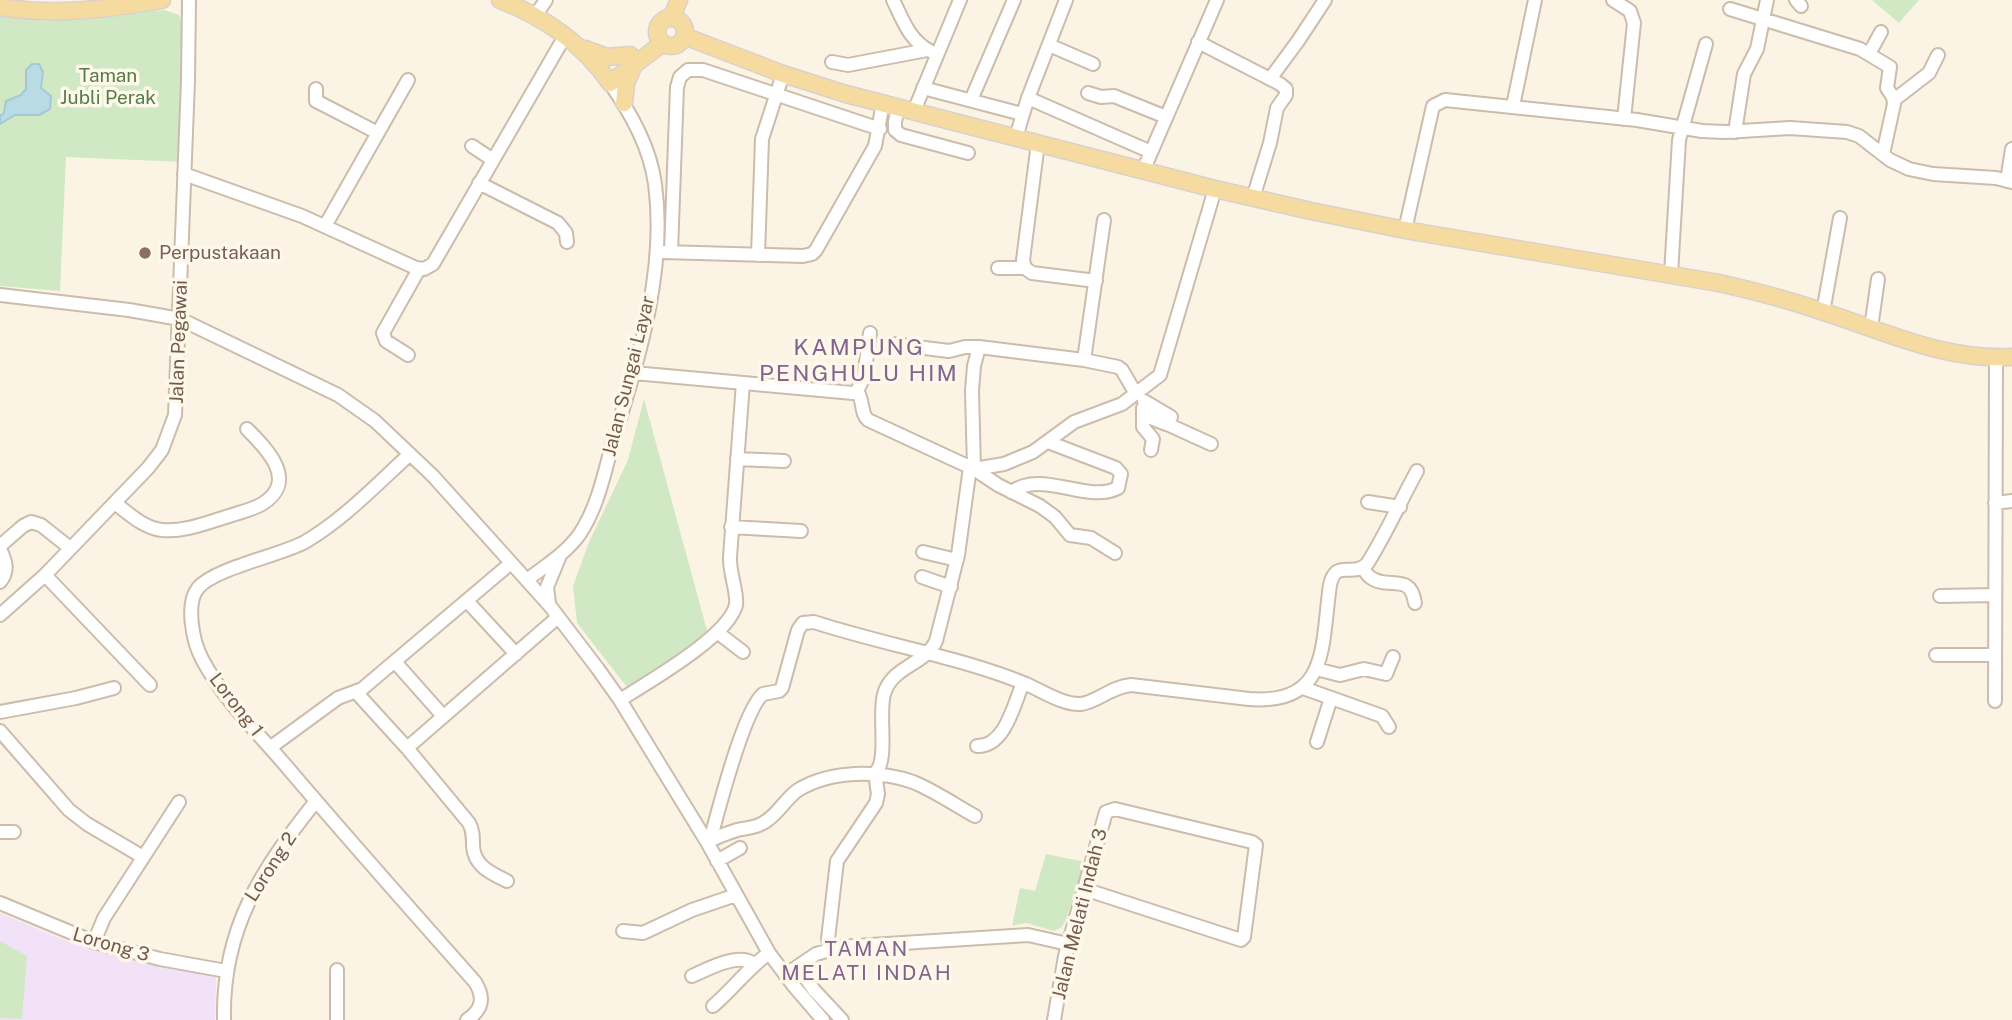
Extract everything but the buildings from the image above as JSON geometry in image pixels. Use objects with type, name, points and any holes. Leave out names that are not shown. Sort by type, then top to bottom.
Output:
[{"type":"main road","points":[[0,7],[71,11],[162,0]]},
{"type":"main road","name":"Jalan Sungai Layar","points":[[500,0],[535,16],[579,46],[607,79]]},
{"type":"main road","points":[[671,18],[679,0]]},
{"type":"main road","points":[[607,79],[660,38],[662,22],[671,18],[677,19],[683,25],[684,36]]},
{"type":"main road","points":[[660,38],[675,45],[684,36]]},
{"type":"main road","points":[[684,36],[783,74],[898,107],[1215,189],[1405,230],[1671,274],[1756,291],[1947,353],[2004,358]]},
{"type":"main road","points":[[579,46],[607,57],[632,60]]},
{"type":"main road","points":[[624,103],[632,60]]},
{"type":"street","name":"Jalan Pegawai","points":[[0,615],[45,575],[156,459],[173,422],[177,396],[180,319],[189,0]]},
{"type":"street","points":[[535,16],[546,0]]},
{"type":"street","points":[[893,0],[911,36],[932,52]]},
{"type":"street","points":[[655,252],[807,256],[816,250],[875,146],[880,129],[898,107],[923,88],[932,52],[960,0]]},
{"type":"street","points":[[971,100],[1014,0]]},
{"type":"street","points":[[1016,137],[1022,114],[1066,0]]},
{"type":"street","points":[[1143,170],[1217,0]]},
{"type":"street","points":[[1275,81],[1325,0]]},
{"type":"street","points":[[1513,106],[1535,0]]},
{"type":"street","points":[[1613,0],[1630,11],[1634,23],[1624,119]]},
{"type":"street","points":[[1735,132],[1744,74],[1757,49],[1768,0]]},
{"type":"street","points":[[1730,9],[1860,49],[1890,67],[1887,88],[1894,100]]},
{"type":"street","points":[[1869,54],[1881,32]]},
{"type":"street","points":[[184,174],[325,226],[419,269],[427,268],[433,264],[565,36]]},
{"type":"street","points":[[1198,42],[1286,89],[1286,94],[1277,108],[1270,143],[1253,198]]},
{"type":"street","points":[[1671,274],[1677,159],[1682,128],[1706,44]]},
{"type":"street","points":[[1049,46],[1093,64]]},
{"type":"street","points":[[832,62],[848,65],[932,52]]},
{"type":"street","points":[[1883,154],[1894,100],[1929,73],[1938,55]]},
{"type":"street","points":[[671,252],[677,87],[680,77],[688,70],[695,69],[880,129]]},
{"type":"street","points":[[758,255],[762,139],[783,74]]},
{"type":"street","name":"Jalan Sungai Layar","points":[[527,580],[561,555],[588,520],[634,373],[650,305],[655,252],[655,184],[643,141],[624,103],[607,79]]},
{"type":"street","points":[[325,226],[408,80]]},
{"type":"street","points":[[923,88],[1022,114]]},
{"type":"street","points":[[316,89],[316,101],[378,133]]},
{"type":"street","points":[[1088,93],[1101,97],[1114,96],[1166,117]]},
{"type":"street","points":[[1028,98],[1151,152]]},
{"type":"street","points":[[1405,230],[1433,106],[1438,102],[1455,100],[1735,132],[1790,128],[1847,132],[1859,136],[1899,165],[1922,172],[1996,178],[2010,182],[2012,149]]},
{"type":"street","points":[[898,107],[895,130],[901,135],[968,153]]},
{"type":"street","points":[[1025,268],[1024,254],[1038,143]]},
{"type":"street","points":[[472,146],[493,160]]},
{"type":"street","points":[[480,183],[558,223],[566,233],[567,242]]},
{"type":"street","points":[[972,468],[1009,463],[1048,442],[1071,423],[1113,408],[1141,394],[1157,379],[1164,367],[1215,189]]},
{"type":"street","points":[[1823,312],[1840,218]]},
{"type":"street","points":[[1084,360],[1104,220]]},
{"type":"street","points":[[998,268],[1025,268],[1032,273],[1096,281]]},
{"type":"street","points":[[408,355],[386,341],[383,332],[419,269]]},
{"type":"street","points":[[1871,328],[1878,279]]},
{"type":"street","points":[[0,295],[129,310],[180,319],[338,396],[375,421],[433,475],[550,606],[620,700],[708,842],[769,953],[820,1019]]},
{"type":"street","points":[[857,391],[864,377],[870,333]]},
{"type":"street","points":[[892,344],[949,351],[979,347],[1084,360],[1122,370],[1141,394],[1171,417],[1167,424]]},
{"type":"street","points":[[830,948],[828,939],[837,861],[876,803],[878,794],[875,773],[882,763],[881,710],[884,694],[896,674],[929,652],[936,641],[951,587],[972,468],[972,391],[979,347]]},
{"type":"street","points":[[1995,701],[1996,503],[2004,358]]},
{"type":"street","points":[[634,373],[845,393],[857,391]]},
{"type":"street","points":[[620,700],[677,664],[717,632],[730,617],[736,601],[730,569],[731,527],[743,383]]},
{"type":"street","points":[[857,391],[868,420],[972,468],[1045,509],[1062,523],[1070,535],[1087,536],[1115,553]]},
{"type":"street","points":[[1141,394],[1143,427],[1153,439],[1151,450]]},
{"type":"street","points":[[1143,415],[1211,444]]},
{"type":"street","points":[[115,503],[141,523],[160,530],[195,527],[260,506],[277,487],[278,468],[273,456],[247,429]]},
{"type":"street","points":[[1012,492],[1022,486],[1041,485],[1095,492],[1111,492],[1118,488],[1121,474],[1116,468],[1048,442]]},
{"type":"street","name":"Lorong 1","points":[[410,454],[332,524],[295,546],[222,573],[200,586],[195,593],[192,624],[201,657],[225,693],[475,982],[482,1000],[479,1011],[467,1020]]},
{"type":"street","points":[[737,459],[783,461]]},
{"type":"street","points":[[1363,568],[1387,533],[1417,471]]},
{"type":"street","points":[[1996,503],[2012,501]]},
{"type":"street","points":[[1368,502],[1400,507]]},
{"type":"street","points":[[0,582],[4,578],[6,564],[0,547],[31,522],[41,525],[70,548]]},
{"type":"street","points":[[731,527],[801,531]]},
{"type":"street","points":[[923,552],[957,560]]},
{"type":"street","points":[[550,606],[547,587],[561,555]]},
{"type":"street","points":[[271,747],[338,698],[356,692],[396,663],[511,563]]},
{"type":"street","points":[[1363,568],[1370,577],[1377,580],[1404,584],[1410,588],[1415,603]]},
{"type":"street","points":[[708,842],[754,705],[763,694],[782,688],[798,630],[803,623],[814,622],[882,642],[929,652],[1080,704],[1094,700],[1114,688],[1131,685],[1265,700],[1286,697],[1303,688],[1316,669],[1332,577],[1339,570],[1363,568]]},
{"type":"street","points":[[45,575],[150,685]]},
{"type":"street","points":[[922,577],[951,587]]},
{"type":"street","points":[[1940,596],[1995,595]]},
{"type":"street","points":[[467,601],[516,654]]},
{"type":"street","points":[[407,748],[558,617]]},
{"type":"street","points":[[717,632],[743,652]]},
{"type":"street","points":[[1936,655],[1995,655]]},
{"type":"street","points":[[1316,669],[1340,675],[1360,669],[1386,674],[1393,657]]},
{"type":"street","points":[[396,663],[443,716]]},
{"type":"street","points":[[977,746],[996,741],[1023,683]]},
{"type":"street","points":[[0,712],[114,688]]},
{"type":"street","points":[[1303,688],[1382,716],[1389,727]]},
{"type":"street","points":[[356,692],[469,823],[473,832],[474,852],[479,863],[507,881]]},
{"type":"street","points":[[1317,742],[1331,698]]},
{"type":"street","points":[[0,731],[69,810],[86,824],[142,857]]},
{"type":"street","points":[[708,842],[734,831],[761,825],[769,820],[789,797],[812,783],[834,777],[875,773],[915,783],[975,816]]},
{"type":"street","name":"Lorong 2","points":[[224,1020],[226,971],[234,936],[249,899],[316,801]]},
{"type":"street","points":[[94,942],[104,918],[179,802]]},
{"type":"street","name":"Jalan Melati Indah 3","points":[[1054,1020],[1068,944],[1084,889],[1109,810],[1115,809],[1252,842],[1257,850],[1246,926],[1241,940],[1084,889]]},
{"type":"street","points":[[0,832],[14,832]]},
{"type":"street","points":[[717,861],[740,848]]},
{"type":"street","points":[[623,931],[643,933],[692,910],[736,895]]},
{"type":"street","name":"Lorong 3","points":[[0,904],[94,942],[160,959],[226,971]]},
{"type":"street","points":[[785,975],[830,948],[1022,935],[1068,944]]},
{"type":"street","points":[[713,1006],[739,983],[754,964],[769,953]]},
{"type":"street","points":[[692,976],[739,959],[754,964]]},
{"type":"street","points":[[797,967],[842,1020]]},
{"type":"street","points":[[337,970],[337,1020]]},
{"type":"shaded area","points":[[0,913],[74,944],[146,964],[216,976],[215,1020],[0,1020]]},
{"type":"green space","points":[[1872,0],[1919,0],[1899,23]]},
{"type":"green space","name":"Taman Jubli Perak","points":[[165,10],[179,15],[184,29],[183,162],[66,157],[60,291],[0,286],[0,13],[44,21]]},
{"type":"green space","points":[[644,399],[708,634],[630,691],[577,623],[573,586],[589,542],[628,460]]},
{"type":"green space","points":[[1046,854],[1085,862],[1066,920],[1062,927],[1054,931],[1026,923],[1012,926],[1020,888],[1035,891]]},
{"type":"green space","points":[[0,941],[27,956],[22,1019],[0,1018]]},
{"type":"water","points":[[32,64],[39,64],[43,72],[41,88],[51,96],[50,109],[39,115],[15,115],[0,124],[6,101],[21,95],[26,89],[26,70]]},
{"type":"place","name":"Perpustakaan","points":[[145,253]]},
{"type":"district","name":"KAMPUNG PENGHULU HIM","points":[[859,361]]},
{"type":"district","name":"TAMAN MELATI INDAH","points":[[867,962]]}]
